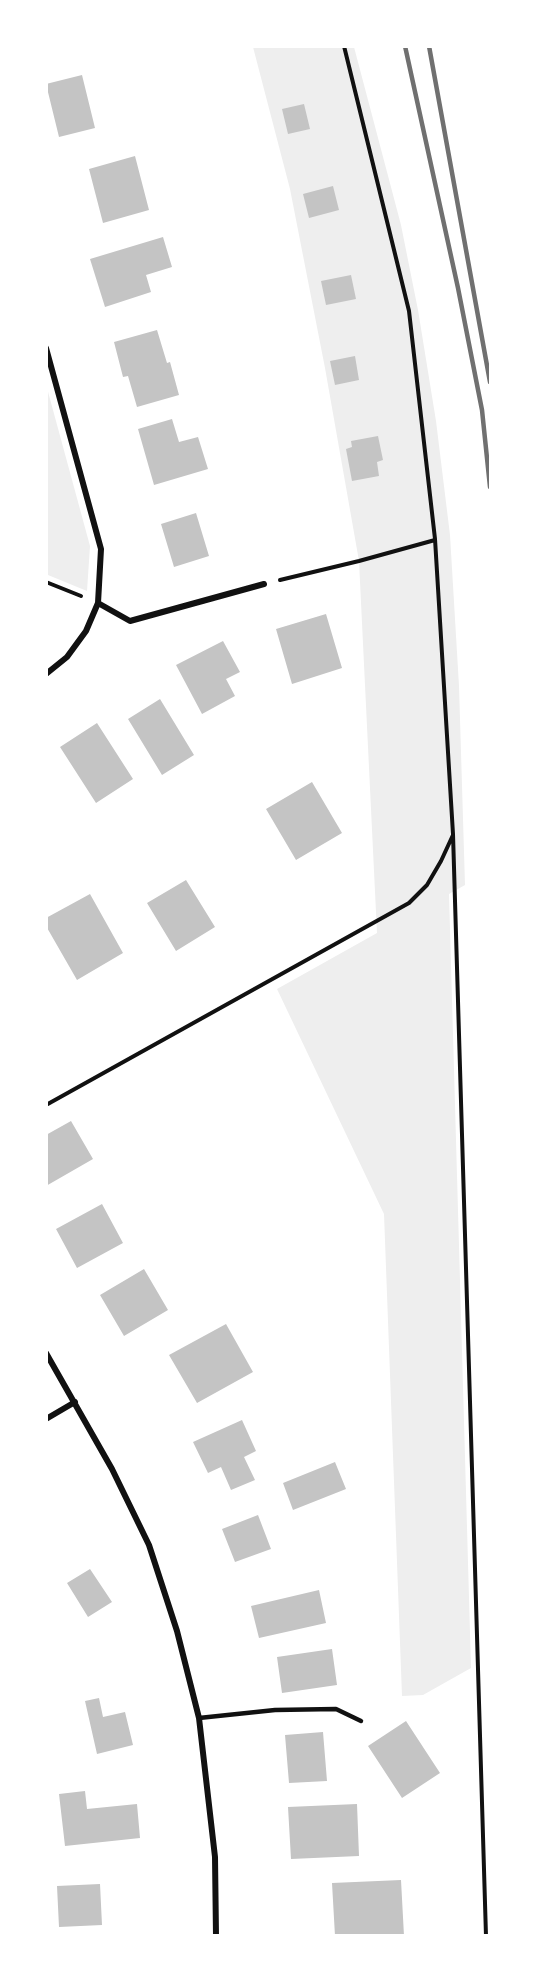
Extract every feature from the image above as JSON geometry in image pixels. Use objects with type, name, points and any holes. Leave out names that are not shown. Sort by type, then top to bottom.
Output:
[{"type":"street","points":[[46,348],[101,549],[98,603],[86,631],[67,657],[46,674]]},
{"type":"street","points":[[98,603],[130,621],[264,584]]},
{"type":"street","points":[[46,1353],[112,1468],[149,1545],[177,1631],[199,1718],[215,1857],[216,1935]]},
{"type":"street","points":[[46,1419],[75,1402]]},
{"type":"lane","points":[[199,1718],[275,1710],[336,1709],[361,1721]]},
{"type":"path","points":[[344,46],[409,311],[435,540],[453,834],[486,1935]]},
{"type":"path","points":[[264,584],[435,540]]},
{"type":"path","points":[[46,582],[98,603]]},
{"type":"path","points":[[46,1105],[409,903],[427,885],[453,834]]},
{"type":"shaded area","points":[[253,47],[354,47],[401,225],[418,310],[436,421],[450,535],[459,686],[465,885],[449,894],[471,1668],[423,1695],[402,1696],[384,1214],[277,989],[377,933],[359,561],[290,189]]},
{"type":"shaded area","points":[[47,388],[90,546],[87,591],[48,575],[47,571]]},
{"type":"building","points":[[82,75],[95,128],[59,137],[46,84]]},
{"type":"building","points":[[304,104],[310,129],[288,134],[282,109]]},
{"type":"building","points":[[135,156],[149,210],[103,223],[89,169]]},
{"type":"building","points":[[333,186],[339,210],[309,218],[303,194]]},
{"type":"building","points":[[163,237],[172,267],[146,275],[151,292],[105,307],[90,259]]},
{"type":"building","points":[[351,275],[356,299],[326,305],[321,281]]},
{"type":"building","points":[[157,330],[167,363],[170,362],[179,395],[137,407],[128,376],[123,377],[114,342]]},
{"type":"building","points":[[355,356],[359,380],[335,385],[330,361]]},
{"type":"building","points":[[172,419],[179,442],[198,437],[208,469],[154,485],[138,429]]},
{"type":"building","points":[[378,436],[383,460],[377,462],[379,476],[352,481],[346,449],[352,447],[351,441]]},
{"type":"building","points":[[196,513],[209,556],[174,567],[161,524]]},
{"type":"building","points":[[326,614],[342,668],[292,684],[276,629]]},
{"type":"building","points":[[223,641],[240,672],[226,679],[235,696],[202,714],[176,665]]},
{"type":"building","points":[[160,699],[194,755],[162,775],[128,719]]},
{"type":"building","points":[[97,723],[133,779],[96,803],[60,747]]},
{"type":"building","points":[[312,782],[342,833],[296,860],[266,809]]},
{"type":"building","points":[[186,880],[215,927],[176,951],[147,903]]},
{"type":"building","points":[[90,894],[123,953],[77,980],[46,926],[46,918]]},
{"type":"building","points":[[71,1121],[93,1159],[46,1186],[46,1135]]},
{"type":"building","points":[[102,1204],[123,1243],[77,1268],[56,1229]]},
{"type":"building","points":[[144,1269],[168,1310],[124,1336],[100,1295]]},
{"type":"building","points":[[226,1324],[253,1372],[197,1403],[169,1355]]},
{"type":"building","points":[[242,1420],[256,1451],[244,1457],[255,1480],[231,1490],[221,1467],[208,1473],[193,1442]]},
{"type":"building","points":[[335,1462],[346,1489],[293,1510],[283,1483]]},
{"type":"building","points":[[258,1515],[271,1549],[235,1562],[222,1529]]},
{"type":"building","points":[[90,1569],[112,1602],[88,1617],[67,1583]]},
{"type":"building","points":[[319,1590],[326,1623],[259,1638],[251,1606]]},
{"type":"building","points":[[332,1649],[337,1685],[282,1693],[277,1657]]},
{"type":"building","points":[[99,1698],[103,1717],[125,1712],[133,1745],[97,1754],[85,1701]]},
{"type":"building","points":[[406,1721],[440,1773],[402,1798],[368,1746]]},
{"type":"building","points":[[323,1732],[327,1781],[289,1783],[285,1735]]},
{"type":"building","points":[[85,1791],[87,1809],[137,1804],[140,1838],[65,1846],[59,1794]]},
{"type":"building","points":[[357,1804],[359,1856],[291,1859],[288,1807]]},
{"type":"building","points":[[401,1880],[404,1936],[335,1936],[332,1883]]},
{"type":"building","points":[[100,1884],[102,1925],[59,1927],[57,1886]]},
{"type":"railway","points":[[405,46],[482,410],[490,487]]},
{"type":"railway","points":[[429,46],[490,382]]}]
